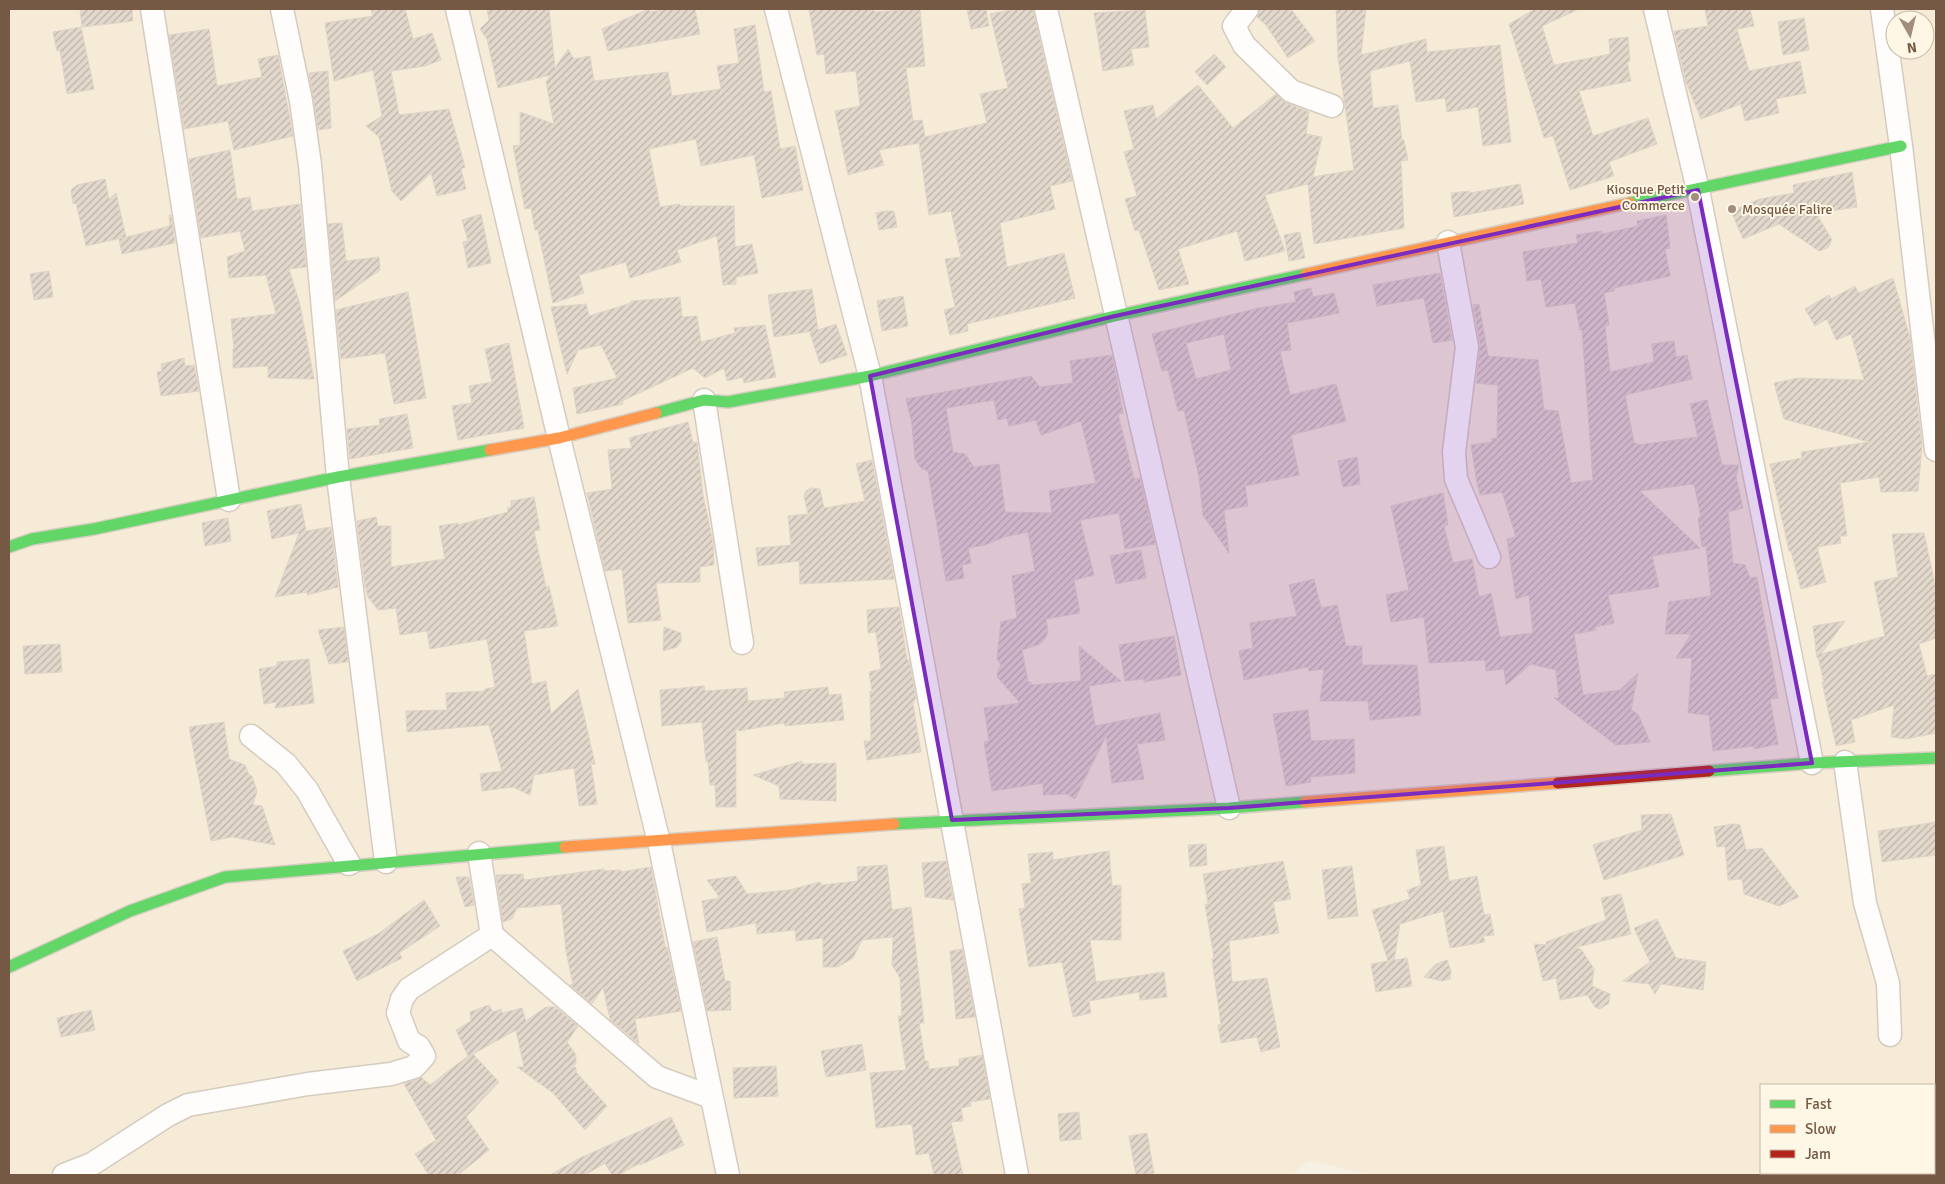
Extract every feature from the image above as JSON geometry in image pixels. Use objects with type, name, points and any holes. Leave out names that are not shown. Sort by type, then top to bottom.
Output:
[{"type":"street","points":[[152,9],[228,500]]},
{"type":"street","points":[[282,9],[301,101],[310,165],[338,478],[386,862]]},
{"type":"street","points":[[458,9],[559,438],[659,842],[728,1175]]},
{"type":"street","points":[[776,9],[870,376],[1017,1175]]},
{"type":"street","points":[[1046,9],[1115,316],[1230,808]]},
{"type":"street","points":[[1247,9],[1234,26],[1244,45],[1291,90],[1332,106]]},
{"type":"street","points":[[1655,9],[1698,190],[1812,762]]},
{"type":"street","points":[[1882,9],[1901,146],[1936,450]]},
{"type":"street","points":[[9,547],[32,539],[94,529],[338,478],[559,438],[704,400],[728,402],[870,376],[1115,316],[1448,242],[1901,146]]},
{"type":"street","points":[[1448,242],[1467,347],[1454,452],[1456,479],[1489,557]]},
{"type":"street","points":[[704,400],[742,643]]},
{"type":"street","points":[[251,736],[286,764],[307,790],[350,864]]},
{"type":"street","points":[[9,966],[130,911],[225,877],[480,853],[659,842],[952,820],[1230,808],[1812,762],[1936,758]]},
{"type":"street","points":[[1845,762],[1865,903],[1888,983],[1890,1035]]},
{"type":"street","points":[[480,853],[492,935],[657,1077],[711,1097]]},
{"type":"street","points":[[64,1175],[92,1164],[168,1115],[188,1105],[308,1084],[391,1074],[414,1067],[424,1056],[419,1047],[409,1041],[398,1013],[408,989],[492,935]]},
{"type":"highlighted area","points":[[1698,190],[1812,763],[1229,808],[952,820],[870,376],[1115,316]]},
{"type":"shaded area","points":[[9,9],[1936,9],[1936,1135],[1935,1084],[1760,1084],[1760,1174],[1777,1175],[1373,1175],[1308,1161],[1292,1175],[9,1175]]},
{"type":"building","points":[[80,9],[132,9],[133,21],[82,27]]},
{"type":"building","points":[[371,9],[405,9],[413,39],[432,33],[441,60],[425,66],[391,71],[399,115],[449,109],[465,167],[461,169],[466,189],[437,196],[431,173],[401,201],[392,191],[379,137],[366,126],[382,116],[373,70],[334,81],[325,23],[373,16]]},
{"type":"building","points":[[487,9],[549,9],[555,68],[568,49],[574,59],[590,56],[594,81],[668,72],[672,96],[721,89],[717,66],[739,63],[734,29],[755,25],[764,92],[771,91],[780,149],[795,146],[803,190],[762,198],[754,155],[701,166],[696,139],[649,149],[660,207],[680,204],[680,206],[734,206],[735,247],[752,244],[758,273],[736,277],[736,284],[723,285],[717,236],[677,250],[681,262],[630,278],[626,262],[579,275],[584,293],[553,303],[538,230],[535,230],[531,208],[525,209],[513,146],[520,145],[520,112],[554,124],[546,82],[550,75],[498,88],[487,39],[480,29],[489,20]]},
{"type":"building","points":[[649,9],[650,12],[668,9],[695,9],[700,34],[608,51],[602,29]]},
{"type":"building","points":[[809,9],[874,9],[874,12],[920,9],[925,66],[906,68],[913,121],[922,120],[925,137],[987,123],[980,94],[1008,88],[990,14],[1017,9],[1033,9],[1072,181],[1050,186],[1055,209],[1000,223],[1007,267],[1064,253],[1075,298],[967,324],[968,331],[950,335],[944,310],[955,307],[945,259],[961,257],[951,211],[929,215],[919,143],[879,150],[884,165],[848,175],[835,111],[860,106],[856,71],[826,74],[824,54],[817,55]]},
{"type":"building","points":[[967,9],[986,9],[989,26],[971,29]]},
{"type":"building","points":[[1260,9],[1291,9],[1315,41],[1288,58],[1266,25],[1257,17]]},
{"type":"building","points":[[1336,9],[1366,9],[1361,55],[1426,39],[1427,52],[1500,45],[1511,142],[1483,146],[1478,107],[1447,112],[1445,98],[1416,102],[1410,61],[1370,71],[1373,108],[1398,105],[1402,140],[1404,140],[1408,160],[1401,161],[1404,228],[1314,244],[1308,184],[1265,195],[1285,251],[1245,261],[1237,231],[1178,249],[1189,284],[1159,290],[1139,230],[1135,231],[1125,199],[1137,196],[1124,152],[1134,149],[1124,111],[1153,105],[1156,119],[1198,85],[1233,128],[1276,94],[1286,103],[1309,112],[1306,134],[1322,137],[1313,177],[1354,170],[1338,57]]},
{"type":"building","points":[[1535,9],[1579,9],[1542,26],[1554,65],[1610,54],[1609,39],[1628,37],[1630,61],[1627,62],[1631,81],[1579,91],[1593,136],[1648,118],[1657,144],[1609,162],[1614,176],[1570,190],[1553,136],[1544,138],[1509,24]]},
{"type":"building","points":[[1705,9],[1750,9],[1754,26],[1737,29],[1749,71],[1800,61],[1806,93],[1776,99],[1779,113],[1745,121],[1741,104],[1701,119],[1686,82],[1674,31],[1708,26]]},
{"type":"building","points":[[1145,10],[1149,47],[1131,49],[1134,65],[1103,71],[1094,13]]},
{"type":"building","points":[[1804,18],[1809,50],[1783,55],[1778,22]]},
{"type":"building","points":[[81,27],[94,89],[67,94],[60,51],[57,51],[53,32]]},
{"type":"building","points":[[209,29],[217,86],[262,77],[258,59],[278,55],[293,136],[234,150],[228,121],[184,129],[169,35]]},
{"type":"building","points":[[1214,54],[1226,67],[1207,85],[1195,72]]},
{"type":"building","points":[[328,71],[331,128],[318,130],[309,73]]},
{"type":"building","points":[[230,150],[237,199],[250,197],[252,211],[300,204],[306,267],[289,269],[300,305],[314,379],[268,378],[268,366],[233,368],[234,349],[231,319],[276,314],[266,275],[229,278],[227,257],[245,251],[240,231],[201,238],[189,159]]},
{"type":"building","points":[[1852,172],[1857,207],[1816,213],[1832,240],[1828,248],[1819,251],[1779,224],[1743,239],[1731,211],[1760,199],[1794,193],[1793,185]]},
{"type":"building","points":[[105,179],[109,199],[116,193],[126,237],[86,246],[76,203],[73,204],[71,190],[77,185]]},
{"type":"building","points":[[1520,184],[1524,204],[1454,217],[1451,193],[1470,191],[1470,193]]},
{"type":"building","points":[[894,211],[897,227],[879,230],[876,213]]},
{"type":"building","points":[[481,214],[491,263],[468,268],[463,242],[468,241],[462,220]]},
{"type":"building","points":[[169,215],[171,215],[175,243],[122,254],[119,239],[170,226]]},
{"type":"building","points":[[1666,215],[1670,248],[1665,249],[1670,276],[1614,288],[1614,291],[1604,293],[1609,325],[1605,326],[1610,372],[1654,362],[1652,344],[1674,341],[1676,357],[1687,355],[1692,379],[1625,395],[1634,443],[1638,445],[1698,437],[1690,404],[1707,400],[1722,465],[1739,465],[1736,477],[1743,508],[1728,512],[1733,563],[1745,565],[1750,578],[1757,577],[1778,698],[1770,699],[1778,744],[1754,749],[1754,746],[1713,751],[1709,715],[1688,713],[1692,658],[1676,658],[1691,634],[1665,634],[1669,602],[1711,596],[1706,546],[1702,547],[1698,518],[1701,517],[1694,484],[1640,491],[1700,548],[1652,556],[1659,587],[1608,595],[1614,623],[1595,627],[1596,630],[1574,634],[1583,695],[1620,690],[1638,673],[1631,710],[1638,714],[1650,742],[1616,745],[1554,698],[1559,698],[1556,670],[1531,664],[1506,685],[1504,669],[1486,671],[1485,660],[1429,663],[1424,617],[1391,622],[1386,595],[1409,590],[1391,506],[1443,493],[1448,525],[1444,526],[1453,563],[1472,559],[1479,597],[1491,593],[1500,637],[1533,633],[1529,595],[1516,599],[1507,539],[1516,537],[1502,492],[1480,495],[1477,482],[1471,445],[1492,442],[1491,439],[1497,438],[1498,385],[1476,383],[1480,345],[1473,305],[1479,304],[1488,356],[1538,360],[1544,410],[1558,411],[1571,483],[1593,480],[1582,330],[1580,330],[1575,303],[1546,307],[1541,279],[1527,281],[1523,252],[1578,243],[1576,235],[1601,231],[1602,234],[1638,226],[1637,221]]},
{"type":"building","points":[[342,223],[346,261],[379,257],[380,270],[335,301],[328,224]]},
{"type":"building","points":[[1300,232],[1305,258],[1289,261],[1284,235]]},
{"type":"building","points":[[49,271],[53,297],[34,300],[30,274]]},
{"type":"building","points":[[1440,273],[1452,340],[1433,343],[1424,298],[1377,306],[1373,285]]},
{"type":"building","points":[[1893,278],[1910,338],[1922,445],[1918,491],[1881,492],[1879,477],[1840,483],[1847,536],[1840,536],[1841,543],[1817,547],[1826,582],[1801,589],[1791,551],[1789,551],[1770,464],[1802,458],[1801,452],[1869,442],[1784,419],[1774,383],[1798,378],[1864,380],[1851,334],[1836,340],[1827,319],[1815,326],[1805,309],[1829,295],[1831,299],[1855,286],[1859,293]]},
{"type":"building","points":[[1311,288],[1313,297],[1334,293],[1339,313],[1287,323],[1291,350],[1280,351],[1290,395],[1336,384],[1346,421],[1291,435],[1299,475],[1245,486],[1248,506],[1224,510],[1229,553],[1203,515],[1199,477],[1184,410],[1178,411],[1168,370],[1162,371],[1152,334],[1259,308],[1296,302],[1294,292]],"holes":[[[1224,334],[1231,370],[1196,379],[1186,343]]]},
{"type":"building","points":[[812,289],[818,330],[836,324],[847,355],[820,364],[810,333],[814,331],[774,337],[768,295]]},
{"type":"building","points":[[408,292],[426,398],[394,404],[385,353],[341,359],[336,310]]},
{"type":"building","points":[[903,296],[908,326],[882,331],[877,301]]},
{"type":"building","points":[[680,297],[682,317],[697,316],[701,342],[735,333],[734,328],[765,325],[776,377],[744,383],[743,377],[727,381],[724,368],[705,378],[693,368],[622,401],[623,404],[577,414],[573,388],[617,378],[601,345],[578,350],[567,374],[551,307],[586,304],[589,316],[631,303],[631,301]]},
{"type":"building","points":[[509,343],[524,428],[458,440],[452,406],[472,403],[469,386],[492,382],[485,349]]},
{"type":"building","points":[[1112,355],[1123,413],[1118,414],[1134,479],[1140,478],[1155,544],[1125,549],[1119,513],[1080,520],[1094,575],[1074,580],[1080,613],[1046,619],[1048,632],[1045,639],[1040,644],[1022,650],[1028,682],[1031,682],[1031,685],[1081,681],[1079,646],[1121,681],[1089,686],[1095,726],[1160,713],[1165,740],[1137,744],[1144,779],[1112,783],[1106,736],[1075,799],[1067,794],[1043,795],[1043,783],[992,791],[984,742],[989,741],[984,708],[1020,703],[998,678],[997,673],[1001,665],[997,659],[1001,622],[1017,618],[1012,576],[1035,571],[1028,532],[968,548],[971,563],[962,565],[964,578],[946,581],[928,471],[921,468],[915,459],[912,424],[906,399],[1031,376],[1040,387],[1073,383],[1070,361]],"holes":[[[994,400],[998,420],[1007,418],[1009,426],[1036,420],[1041,435],[1081,421],[1096,483],[1049,491],[1052,513],[1005,512],[999,464],[974,467],[965,454],[953,452],[946,408]]]},
{"type":"building","points":[[184,358],[185,366],[194,365],[199,391],[161,396],[157,372],[162,371],[161,364]]},
{"type":"building","points":[[407,414],[413,448],[350,459],[347,429],[380,425],[379,419]]},
{"type":"building","points":[[688,422],[693,443],[697,442],[703,495],[713,542],[714,565],[700,567],[700,582],[656,583],[661,620],[628,623],[622,569],[605,571],[587,493],[612,489],[608,450],[632,448],[629,438]]},
{"type":"building","points":[[1357,457],[1360,484],[1343,487],[1338,461]]},
{"type":"building","points":[[872,460],[894,579],[800,584],[799,561],[758,566],[756,548],[791,545],[788,516],[808,514],[804,496],[806,491],[811,488],[820,489],[824,508],[865,501],[856,464]]},
{"type":"building","points":[[534,497],[540,530],[534,531],[546,587],[549,586],[558,626],[524,631],[532,684],[546,681],[551,714],[578,689],[595,764],[591,764],[597,804],[579,806],[574,768],[534,775],[530,795],[513,787],[482,791],[480,774],[502,771],[489,725],[407,732],[406,711],[447,710],[446,693],[485,691],[485,689],[495,687],[487,639],[430,649],[427,631],[400,635],[396,608],[378,610],[368,597],[365,585],[357,521],[376,517],[378,526],[391,526],[391,567],[445,559],[439,526],[458,523],[458,525],[508,512],[507,508],[511,507],[511,501]]},
{"type":"building","points":[[301,504],[306,531],[331,527],[338,587],[307,595],[307,592],[275,597],[299,533],[272,539],[267,511]]},
{"type":"building","points":[[228,518],[231,541],[205,546],[202,523]]},
{"type":"building","points":[[1924,533],[1936,589],[1936,638],[1919,644],[1927,676],[1936,674],[1936,733],[1906,739],[1891,737],[1894,705],[1851,720],[1855,742],[1836,746],[1822,682],[1824,682],[1817,658],[1813,626],[1845,621],[1821,654],[1885,636],[1874,582],[1898,577],[1892,534]]},
{"type":"building","points":[[1141,550],[1146,578],[1116,584],[1110,556]]},
{"type":"building","points":[[1314,579],[1321,608],[1337,605],[1346,646],[1362,646],[1362,665],[1417,665],[1421,715],[1370,720],[1368,701],[1320,701],[1324,669],[1309,671],[1308,667],[1244,680],[1239,651],[1253,648],[1250,623],[1297,616],[1289,585]]},
{"type":"building","points":[[899,607],[907,660],[909,660],[916,698],[913,704],[921,752],[867,760],[864,741],[871,741],[870,692],[872,691],[869,672],[881,669],[876,632],[868,633],[867,610]]},
{"type":"building","points":[[344,627],[348,662],[329,664],[318,630]]},
{"type":"building","points":[[664,627],[681,633],[681,642],[677,647],[663,651]]},
{"type":"building","points":[[1174,636],[1181,675],[1144,682],[1144,679],[1125,681],[1119,645]]},
{"type":"building","points":[[60,644],[62,672],[25,674],[23,646]]},
{"type":"building","points":[[309,659],[314,703],[275,708],[277,702],[264,704],[259,669],[277,666],[277,662]]},
{"type":"building","points":[[704,686],[705,691],[747,688],[748,701],[785,698],[784,692],[828,687],[829,695],[841,694],[844,720],[785,726],[784,723],[739,731],[736,727],[736,807],[716,807],[715,785],[710,785],[702,722],[662,726],[660,690]]},
{"type":"building","points":[[1308,710],[1311,741],[1354,739],[1355,773],[1310,777],[1311,782],[1286,786],[1273,714]]},
{"type":"building","points":[[224,722],[229,759],[245,765],[249,775],[252,776],[257,791],[253,805],[262,806],[275,845],[232,837],[211,841],[189,727]]},
{"type":"building","points":[[802,761],[802,764],[836,763],[836,801],[780,799],[779,786],[753,775]]},
{"type":"building","points":[[1671,814],[1684,855],[1604,880],[1593,845],[1642,830],[1641,815]]},
{"type":"building","points":[[1936,822],[1936,855],[1882,862],[1878,831]]},
{"type":"building","points":[[1733,824],[1740,825],[1746,850],[1762,848],[1799,897],[1779,906],[1744,894],[1742,879],[1728,880],[1725,846],[1717,847],[1714,827]]},
{"type":"building","points":[[1206,844],[1207,865],[1190,867],[1188,845]]},
{"type":"building","points":[[1444,846],[1449,881],[1477,876],[1484,915],[1490,914],[1494,935],[1483,936],[1485,942],[1450,948],[1443,911],[1400,924],[1394,960],[1407,958],[1412,986],[1376,992],[1371,964],[1388,961],[1372,910],[1410,899],[1407,890],[1421,885],[1416,850]]},
{"type":"building","points":[[1109,851],[1112,886],[1121,885],[1121,940],[1090,940],[1096,982],[1164,972],[1167,997],[1140,1000],[1139,992],[1089,1001],[1091,1013],[1073,1017],[1062,962],[1029,967],[1019,909],[1025,908],[1022,884],[1031,883],[1028,854],[1053,852],[1053,860]]},
{"type":"building","points":[[946,861],[953,900],[925,897],[922,863]]},
{"type":"building","points":[[1283,861],[1291,899],[1273,902],[1279,933],[1229,941],[1232,982],[1267,978],[1280,1047],[1261,1052],[1257,1037],[1221,1043],[1218,1025],[1221,1025],[1212,959],[1214,958],[1205,904],[1208,904],[1203,874]]},
{"type":"building","points":[[887,865],[892,910],[911,907],[924,1023],[919,1023],[925,1061],[928,1061],[929,1069],[959,1066],[959,1059],[982,1055],[990,1099],[970,1102],[971,1106],[961,1108],[963,1121],[951,1122],[963,1175],[934,1175],[929,1153],[916,1155],[912,1124],[876,1128],[870,1073],[906,1070],[898,1016],[902,1016],[900,978],[892,965],[893,937],[862,940],[853,958],[838,967],[823,967],[823,938],[796,941],[795,930],[757,934],[756,923],[707,932],[702,901],[720,898],[707,880],[736,876],[747,894],[789,890],[820,882],[822,885],[858,881],[857,867]]},
{"type":"building","points":[[1352,866],[1358,916],[1328,919],[1322,870]]},
{"type":"building","points":[[651,867],[665,947],[667,947],[681,1011],[635,1019],[639,1044],[610,1019],[603,987],[592,1004],[570,985],[573,984],[566,951],[561,904],[517,908],[512,919],[503,922],[496,875],[523,874],[524,880],[604,869],[604,871],[621,870],[621,872]]},
{"type":"building","points":[[456,877],[469,877],[474,905],[465,907]]},
{"type":"building","points":[[1621,894],[1631,934],[1573,948],[1581,949],[1594,969],[1592,986],[1610,994],[1609,1003],[1600,1009],[1595,1007],[1587,995],[1560,1000],[1556,978],[1543,981],[1534,944],[1547,945],[1546,942],[1606,920],[1601,898]]},
{"type":"building","points":[[424,900],[440,926],[399,953],[402,958],[357,981],[343,951],[378,934]]},
{"type":"building","points":[[1657,919],[1676,958],[1706,962],[1703,990],[1661,984],[1655,994],[1649,984],[1623,981],[1650,962],[1634,928]]},
{"type":"building","points":[[717,937],[725,981],[730,981],[731,1010],[707,1011],[693,942]]},
{"type":"building","points":[[962,949],[975,1017],[956,1019],[950,951]]},
{"type":"building","points":[[1447,960],[1451,971],[1450,979],[1442,981],[1424,977],[1436,964]]},
{"type":"building","points":[[489,1005],[493,1012],[501,1009],[502,1013],[522,1008],[526,1021],[546,1007],[555,1007],[578,1026],[567,1042],[576,1055],[576,1064],[569,1067],[576,1067],[576,1072],[607,1106],[585,1130],[553,1093],[517,1067],[524,1067],[516,1030],[473,1054],[499,1082],[466,1117],[489,1150],[458,1175],[429,1175],[415,1154],[436,1140],[404,1084],[421,1077],[430,1085],[468,1056],[456,1030],[471,1021],[470,1012]]},
{"type":"building","points":[[91,1010],[95,1030],[61,1037],[57,1018]]},
{"type":"building","points":[[862,1044],[866,1070],[826,1077],[821,1051]]},
{"type":"building","points":[[776,1066],[778,1096],[734,1098],[733,1068]]},
{"type":"building","points":[[1079,1112],[1081,1139],[1060,1141],[1058,1114]]},
{"type":"building","points":[[671,1117],[684,1145],[640,1165],[640,1163],[618,1175],[612,1175],[605,1163],[585,1175],[550,1175],[578,1159]]},
{"type":"building","points":[[1147,1133],[1154,1173],[1136,1175],[1129,1136]]},
{"type":"traffic: fast","points":[[1630,203],[1901,146]]},
{"type":"traffic: fast","points":[[656,413],[704,400],[728,402],[870,376],[1115,316],[1306,274]]},
{"type":"traffic: fast","points":[[9,547],[32,539],[94,529],[338,477],[490,450]]},
{"type":"traffic: fast","points":[[1709,771],[1812,763],[1936,758]]},
{"type":"traffic: fast","points":[[894,824],[1229,808],[1305,802]]},
{"type":"traffic: fast","points":[[9,967],[130,911],[225,877],[565,847]]},
{"type":"traffic: slow","points":[[1306,274],[1630,203]]},
{"type":"traffic: slow","points":[[490,450],[559,438],[656,413]]},
{"type":"traffic: slow","points":[[1305,802],[1558,783]]},
{"type":"traffic: slow","points":[[565,847],[894,824]]},
{"type":"traffic: jam","points":[[1558,783],[1709,771]]},
{"type":"place","name":"Kiosque Petit Commerce","points":[[1695,197]]},
{"type":"place","name":"Mosquée Falire","points":[[1732,209]]}]
